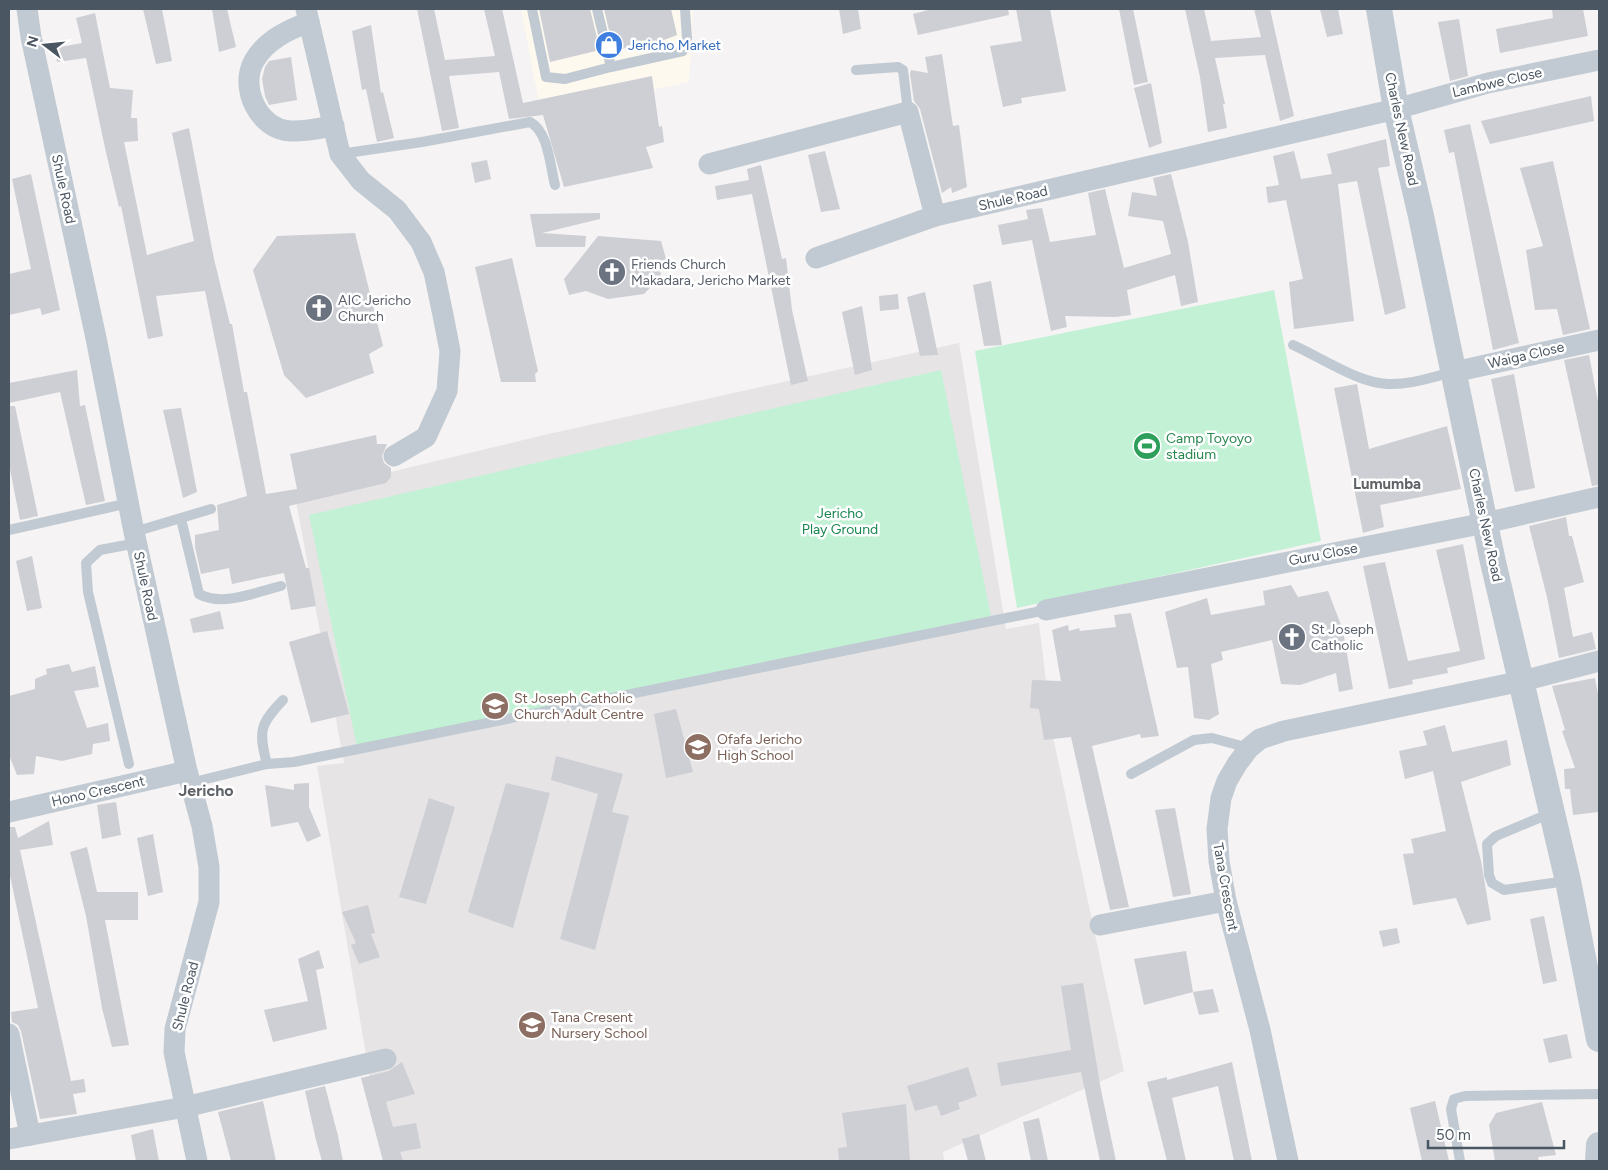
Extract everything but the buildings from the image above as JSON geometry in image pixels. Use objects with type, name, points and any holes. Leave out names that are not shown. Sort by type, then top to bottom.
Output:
[{"type":"street","name":"Shule Road","points":[[27,9],[31,37],[96,338],[136,538],[206,850],[209,902],[175,1029],[174,1052],[197,1161]]},
{"type":"street","name":"Charles New Road","points":[[1379,9],[1396,109],[1485,523],[1568,881],[1593,968],[1599,1039]]},
{"type":"street","points":[[334,126],[290,131],[274,126],[261,116],[251,95],[250,71],[254,60],[276,38],[308,15],[334,126],[340,154],[362,180],[397,210],[421,242],[434,272],[450,350],[447,391],[426,437],[394,456]]},
{"type":"street","name":"Lambwe Close","points":[[1396,109],[1488,83],[1599,60]]},
{"type":"street","name":"Shule Road","points":[[816,258],[935,216],[1396,109]]},
{"type":"street","points":[[709,164],[908,112],[935,216]]},
{"type":"street","name":"Waiga Close","points":[[1454,372],[1599,340]]},
{"type":"street","name":"Guru Close","points":[[1046,610],[1485,523],[1599,497]]},
{"type":"street","points":[[1522,681],[1599,661]]},
{"type":"street","name":"Tana Crescent","points":[[1288,1161],[1260,1030],[1226,901],[1219,861],[1218,814],[1227,780],[1249,748],[1260,739],[1314,724],[1522,681]]},
{"type":"street","name":"Hono Crescent","points":[[9,812],[189,777]]},
{"type":"street","points":[[1100,926],[1226,901]]},
{"type":"street","points":[[9,1034],[30,1135]]},
{"type":"street","points":[[9,1139],[186,1107],[386,1059]]},
{"type":"street","points":[[1598,1161],[1599,1145]]},
{"type":"lane","points":[[532,9],[546,77],[565,79],[682,51],[687,39],[685,9]]},
{"type":"lane","points":[[598,9],[611,67]]},
{"type":"lane","points":[[856,70],[898,67],[903,70],[908,112]]},
{"type":"lane","points":[[340,154],[422,142],[530,122],[536,125],[544,138],[555,185]]},
{"type":"lane","points":[[1293,345],[1363,379],[1377,383],[1411,382],[1454,372]]},
{"type":"lane","points":[[9,530],[129,503]]},
{"type":"lane","points":[[129,764],[88,592],[86,563],[100,550],[210,509]]},
{"type":"lane","points":[[181,519],[199,594],[207,599],[220,601],[281,586]]},
{"type":"lane","points":[[189,777],[267,764],[294,762],[1046,610]]},
{"type":"lane","points":[[267,764],[262,746],[264,719],[283,700]]},
{"type":"lane","points":[[1131,774],[1194,740],[1212,738],[1249,748]]},
{"type":"lane","points":[[1552,813],[1496,836],[1487,844],[1489,875],[1492,884],[1504,890],[1568,881]]},
{"type":"lane","points":[[1460,1161],[1451,1109],[1454,1099],[1465,1096],[1599,1094]]},
{"type":"shaded area","name":"Jericho Market","points":[[521,9],[693,9],[689,82],[541,114]]},
{"type":"shaded area","name":"Ofafa Jericho High School","points":[[959,343],[1006,629],[1039,623],[1052,732],[1124,1071],[943,1152],[944,1161],[384,1161],[317,766],[344,763],[295,495],[544,435]]},
{"type":"green space","name":"Camp Toyoyo stadium","points":[[1274,290],[1321,541],[1017,608],[975,351]]},
{"type":"green space","name":"Jericho Play Ground","points":[[941,370],[991,616],[357,747],[309,515]]},
{"type":"place","name":"Jericho Market","points":[[609,45]]},
{"type":"place","name":"Friends Church Makadara, Jericho Market","points":[[612,272]]},
{"type":"place","name":"AIC Jericho Church","points":[[319,308]]},
{"type":"place","name":"Camp Toyoyo stadium","points":[[1147,446]]},
{"type":"place","name":"St Joseph Catholic","points":[[1292,637]]},
{"type":"place","name":"St Joseph Catholic Church Adult Centre","points":[[495,706]]},
{"type":"place","name":"Ofafa Jericho High School","points":[[698,747]]},
{"type":"place","name":"Tana Cresent Nursery School","points":[[532,1025]]},
{"type":"district","name":"Lumumba","points":[[1387,484]]},
{"type":"district","name":"Jericho","points":[[206,790]]}]
